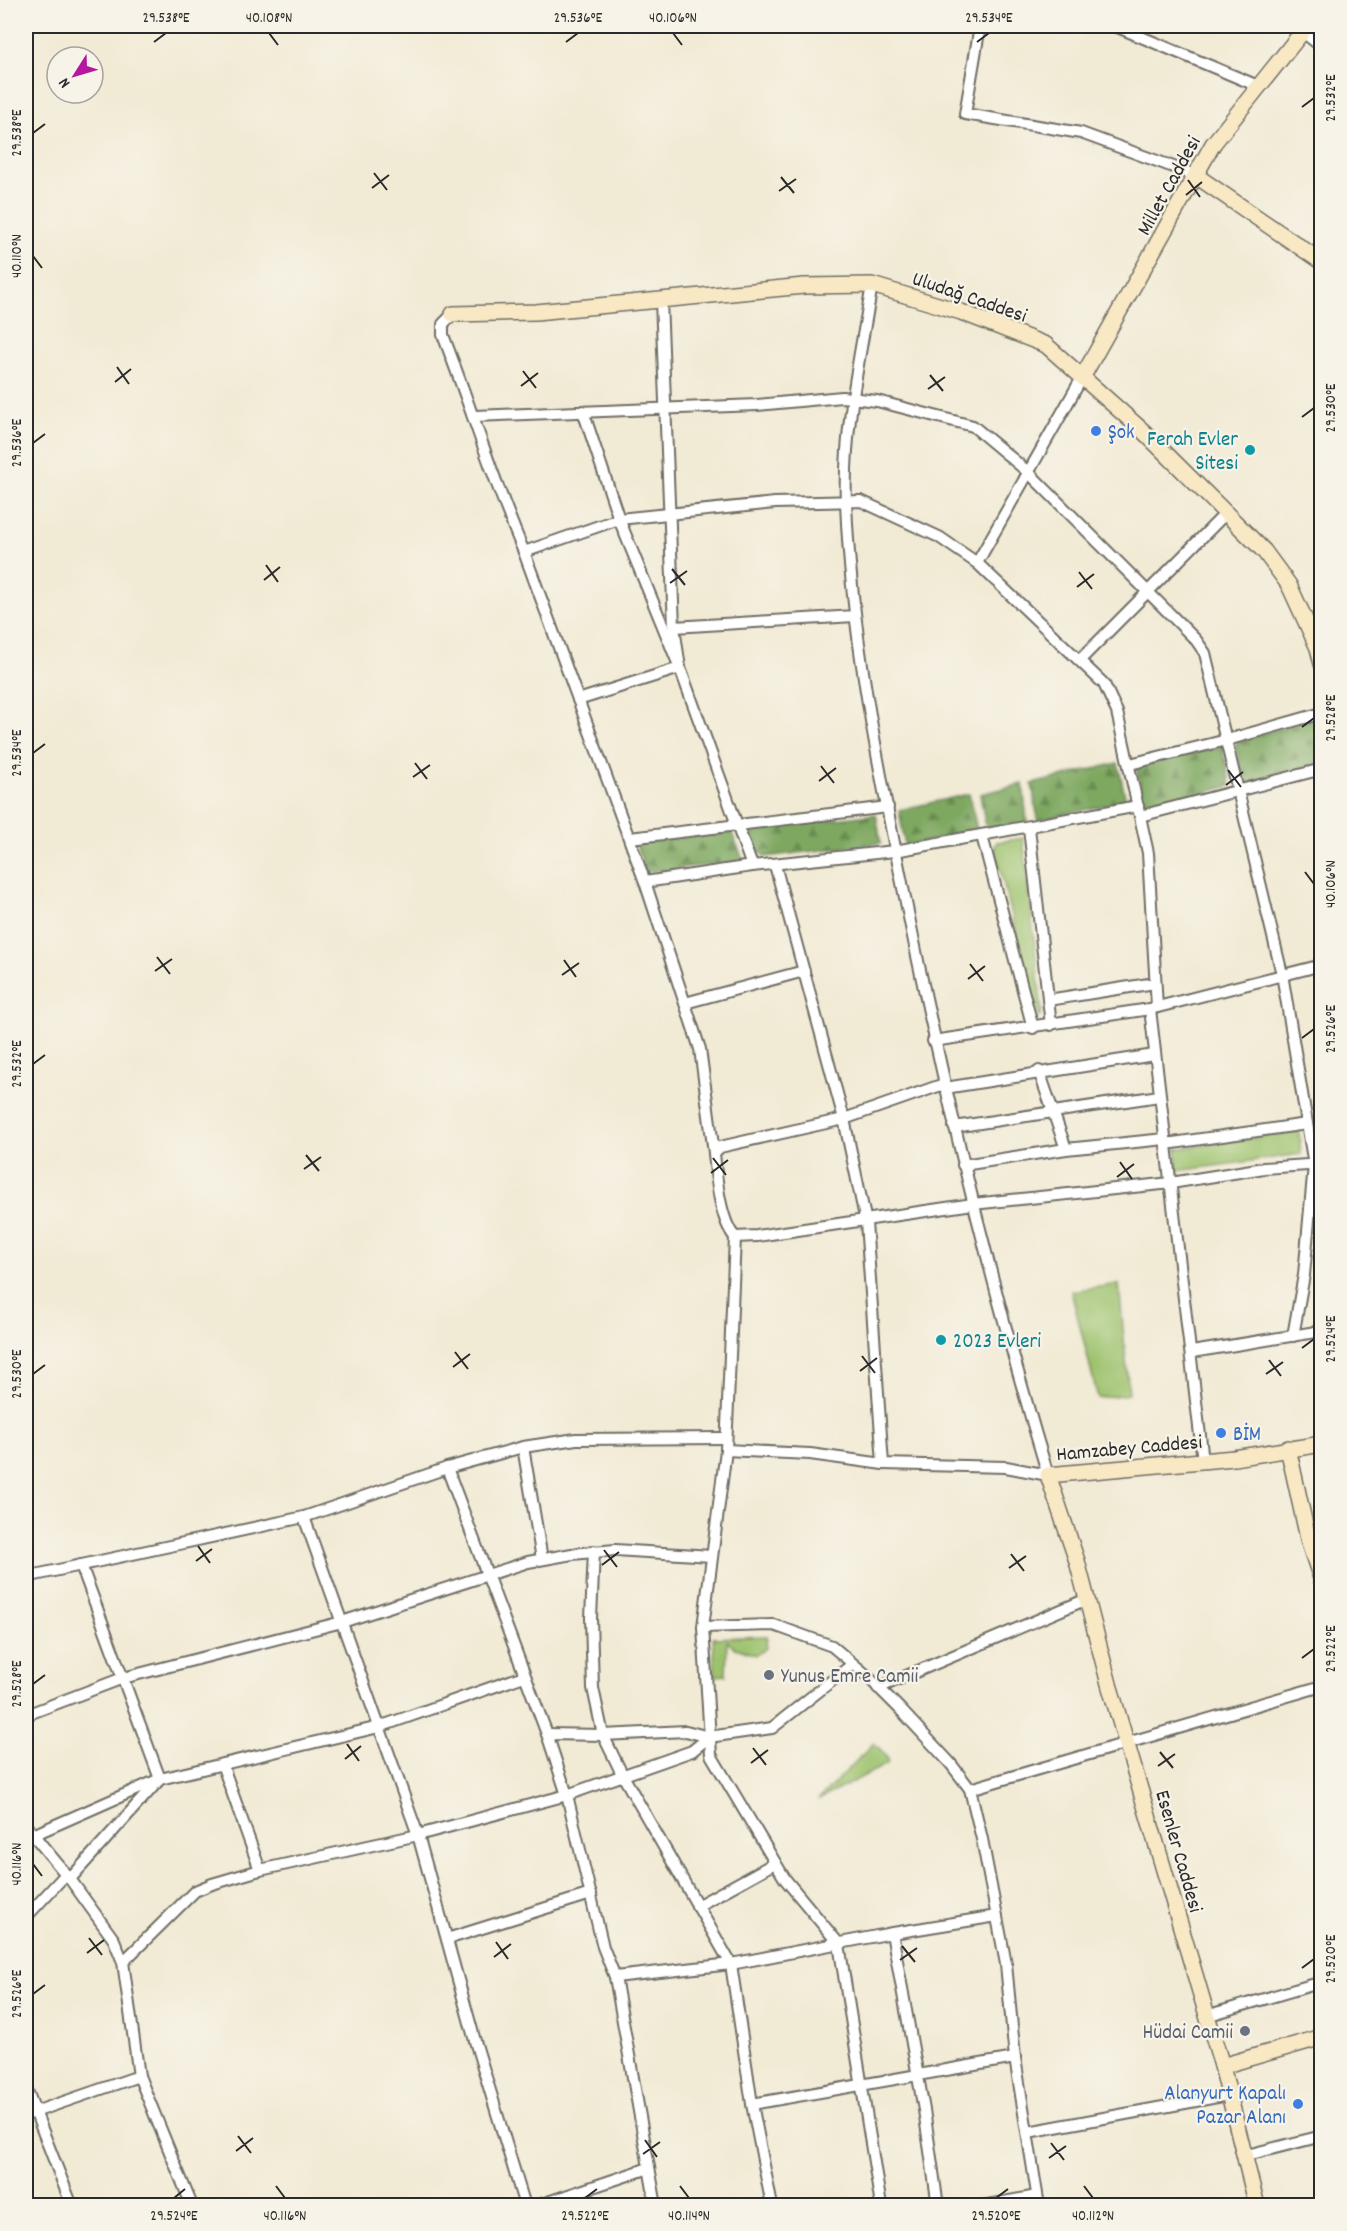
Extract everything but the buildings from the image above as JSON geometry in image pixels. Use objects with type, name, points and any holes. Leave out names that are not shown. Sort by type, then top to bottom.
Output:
[{"type":"street","points":[[980,26],[965,114],[1081,133],[1195,175],[1322,262]]},
{"type":"street","points":[[1115,26],[1258,86]]},
{"type":"street","points":[[1305,29],[1322,46]]},
{"type":"street","name":"Millet Caddesi","points":[[1083,376],[1213,144],[1305,29]]},
{"type":"street","points":[[26,1576],[304,1517],[447,1468],[523,1447],[576,1439],[726,1444],[883,1464],[1006,1467],[1048,1475],[1017,1372],[933,1041],[896,852],[855,616],[846,502],[854,398],[872,285]]},
{"type":"street","name":"Uludağ Caddesi","points":[[453,314],[536,312],[804,286],[872,285],[962,312],[1046,345],[1083,376],[1264,551],[1289,585],[1318,648],[1322,664]]},
{"type":"street","points":[[661,300],[674,627],[680,668]]},
{"type":"street","points":[[453,314],[443,324],[443,335],[475,416],[504,507],[524,552],[630,838],[699,1049],[728,1230],[735,1237],[726,1444],[703,1627],[711,1755],[775,1863],[839,1944],[881,2205]]},
{"type":"street","points":[[976,563],[1083,376]]},
{"type":"street","points":[[475,416],[665,409],[854,398],[877,401],[973,426],[1028,472],[1196,640],[1204,653],[1227,740],[1282,974],[1307,1124],[1318,1164],[1304,1275],[1293,1336]]},
{"type":"street","points":[[583,411],[619,519],[680,668],[752,866]]},
{"type":"street","points":[[524,552],[619,519],[775,502],[861,501],[939,537],[976,563],[1104,684],[1117,712],[1148,853],[1155,983],[1154,1055],[1192,1352],[1203,1461]]},
{"type":"street","points":[[1080,660],[1226,513]]},
{"type":"street","points":[[674,627],[855,616]]},
{"type":"street","points":[[579,700],[680,668]]},
{"type":"street","points":[[1130,764],[1227,740],[1322,712]]},
{"type":"street","points":[[645,882],[752,866],[896,852],[1239,792],[1322,769]]},
{"type":"street","points":[[630,838],[888,807]]},
{"type":"street","points":[[1029,828],[1051,1024]]},
{"type":"street","points":[[982,836],[1033,1028]]},
{"type":"street","points":[[775,865],[844,1119],[866,1222],[883,1464]]},
{"type":"street","points":[[933,1041],[1033,1028],[1153,1008],[1322,965]]},
{"type":"street","points":[[685,1003],[804,971]]},
{"type":"street","points":[[1048,1000],[1155,983]]},
{"type":"street","points":[[714,1153],[720,1147],[844,1119],[944,1086],[1154,1055]]},
{"type":"street","points":[[1039,1071],[1066,1149]]},
{"type":"street","points":[[954,1127],[1159,1096]]},
{"type":"street","points":[[963,1165],[1066,1149],[1166,1141],[1307,1124]]},
{"type":"street","points":[[735,1237],[866,1222],[973,1204],[1171,1183],[1264,1168],[1318,1164]]},
{"type":"street","points":[[1192,1352],[1322,1331]]},
{"type":"street","name":"Hamzabey Caddesi","points":[[1048,1475],[1203,1461],[1322,1444]]},
{"type":"street","points":[[523,1447],[542,1559]]},
{"type":"street","points":[[1288,1448],[1309,1543],[1322,1581]]},
{"type":"street","points":[[447,1468],[547,1734],[567,1795],[603,1947],[615,1977],[656,2205]]},
{"type":"street","name":"Esenler Caddesi","points":[[1048,1475],[1087,1599],[1222,2066],[1257,2205]]},
{"type":"street","points":[[304,1517],[418,1835],[525,2205]]},
{"type":"street","points":[[26,1715],[123,1678],[342,1622],[486,1574],[542,1559],[594,1551],[637,1550],[712,1556]]},
{"type":"street","points":[[594,1551],[591,1618],[593,1688],[603,1735],[622,1774],[731,1964],[752,2104],[772,2205]]},
{"type":"street","points":[[81,1565],[160,1779]]},
{"type":"street","points":[[878,1688],[1087,1599]]},
{"type":"street","points":[[703,1627],[774,1626],[832,1646],[878,1688],[951,1764],[970,1789],[1006,1964],[1015,2058],[1038,2201],[982,2205]]},
{"type":"street","points":[[547,1734],[603,1735],[686,1731],[709,1737],[772,1728],[854,1664]]},
{"type":"street","points":[[192,2205],[139,2076],[123,1962],[114,1940],[68,1876],[29,1831],[160,1779],[380,1726],[524,1676]]},
{"type":"street","points":[[970,1789],[1128,1745],[1322,1686]]},
{"type":"street","points":[[123,1962],[195,1891],[260,1870],[418,1835],[567,1795],[692,1750],[709,1737]]},
{"type":"street","points":[[222,1764],[260,1870]]},
{"type":"street","points":[[26,1917],[160,1779]]},
{"type":"street","points":[[697,1906],[775,1863]]},
{"type":"street","points":[[447,1939],[591,1894]]},
{"type":"street","points":[[615,1977],[731,1964],[892,1933],[997,1916]]},
{"type":"street","points":[[892,1933],[918,2074],[938,2205]]},
{"type":"street","points":[[1206,2016],[1322,1982]]},
{"type":"street","points":[[1222,2066],[1322,2037]]},
{"type":"street","points":[[752,2104],[1015,2058]]},
{"type":"street","points":[[29,2113],[139,2076]]},
{"type":"street","points":[[26,2088],[29,2113],[72,2205]]},
{"type":"street","points":[[1028,2132],[1228,2095]]},
{"type":"street","points":[[1243,2156],[1322,2136]]},
{"type":"street","points":[[536,2205],[649,2168]]},
{"type":"green space","points":[[1321,716],[1321,762],[1244,784],[1235,745],[1237,742]]},
{"type":"green space","points":[[1222,746],[1231,786],[1146,808],[1136,768]]},
{"type":"green space","points":[[1118,763],[1126,801],[1038,820],[1032,784]]},
{"type":"green space","points":[[1023,784],[1027,822],[986,829],[980,794]]},
{"type":"green space","points":[[969,794],[977,830],[905,846],[899,810]]},
{"type":"green space","points":[[876,814],[881,843],[765,857],[749,842],[747,830]]},
{"type":"green space","points":[[731,831],[744,861],[645,872],[636,844]]},
{"type":"green space","points":[[1023,838],[1042,1012],[1039,1017],[994,847],[997,842]]},
{"type":"green space","points":[[1299,1131],[1301,1154],[1178,1171],[1176,1149]]},
{"type":"green space","points":[[1119,1284],[1129,1394],[1098,1398],[1071,1291]]},
{"type":"green space","points":[[767,1636],[766,1648],[756,1655],[733,1647],[727,1641],[726,1675],[715,1676],[713,1638]]},
{"type":"green space","points":[[874,1743],[888,1759],[887,1764],[818,1800]]},
{"type":"place","name":"Şok","points":[[1096,431]]},
{"type":"place","name":"Ferah Evler Sitesi","points":[[1250,450]]},
{"type":"place","name":"2023 Evleri","points":[[941,1340]]},
{"type":"place","name":"BİM","points":[[1221,1433]]},
{"type":"place","name":"Yunus Emre Camii","points":[[769,1675]]},
{"type":"place","name":"Hüdai Camii","points":[[1245,2031]]},
{"type":"place","name":"Alanyurt Kapalı Pazar Alanı","points":[[1298,2104]]}]
